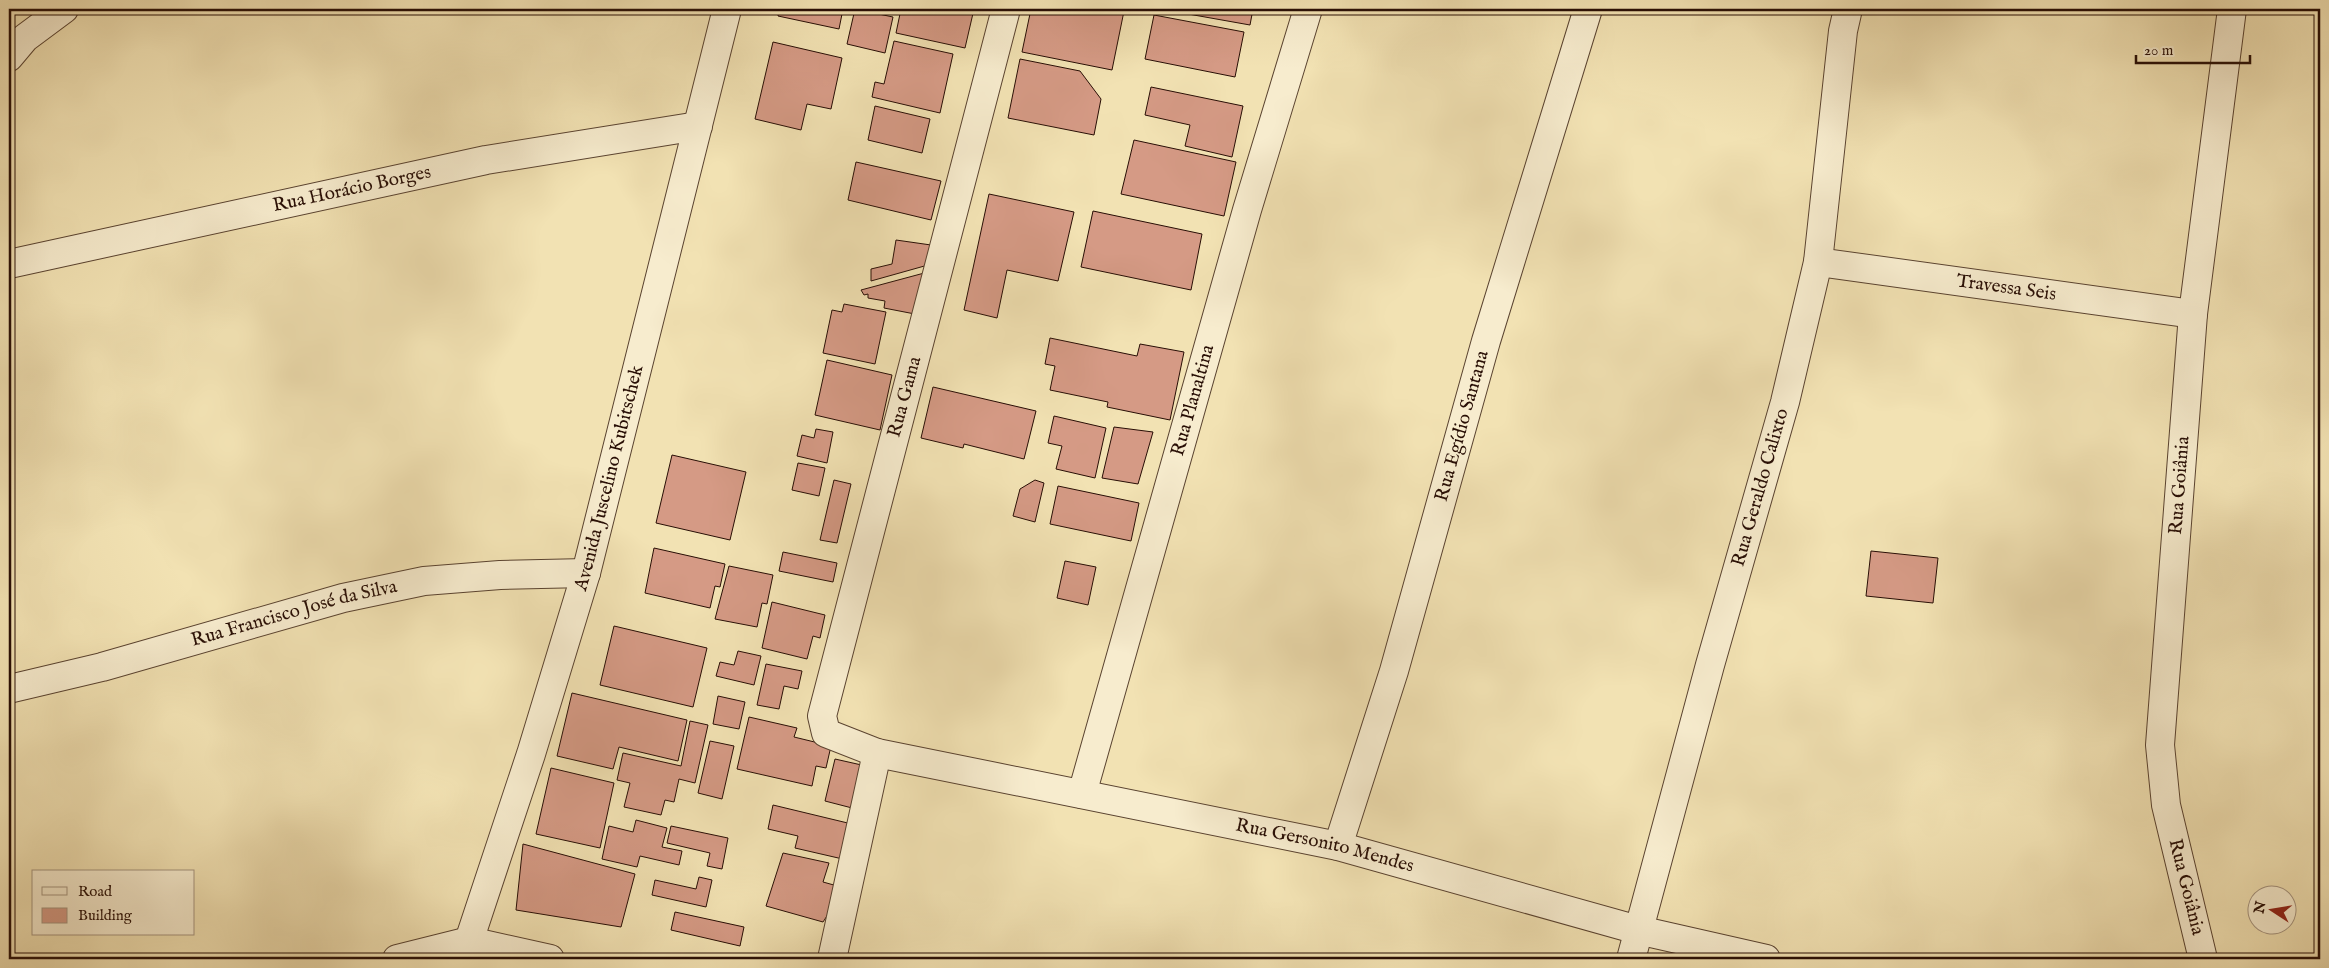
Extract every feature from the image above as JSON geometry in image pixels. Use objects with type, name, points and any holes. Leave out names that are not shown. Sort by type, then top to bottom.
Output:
[{"type":"street","points":[[9,57],[25,38],[64,9]]},
{"type":"street","name":"Avenida Juscelino Kubitschek","points":[[469,941],[531,754],[586,573],[726,9]]},
{"type":"street","name":"Rua Gama","points":[[877,753],[826,733],[822,716],[1006,9]]},
{"type":"street","name":"Rua Planaltina","points":[[1082,794],[1247,210],[1308,9]]},
{"type":"street","name":"Rua Egídio Santana","points":[[1338,846],[1394,671],[1486,341],[1588,9]]},
{"type":"street","name":"Rua Geraldo Calixto","points":[[1631,959],[1785,402],[1818,262],[1842,31],[1848,9]]},
{"type":"street","name":"Rua Goiânia","points":[[2203,959],[2166,805],[2160,745],[2193,314],[2232,9]]},
{"type":"street","name":"Rua Horácio Borges","points":[[9,264],[486,160],[698,126]]},
{"type":"street","name":"Travessa Seis","points":[[1818,262],[2193,314]]},
{"type":"street","name":"Rua Francisco José da Silva","points":[[9,689],[102,667],[343,598],[424,580],[500,575],[586,573]]},
{"type":"street","points":[[832,959],[877,753]]},
{"type":"street","name":"Rua Gersonito Mendes","points":[[877,753],[1338,846],[1638,930],[1766,959]]},
{"type":"street","points":[[397,959],[469,941],[550,959]]},
{"type":"building","points":[[779,9],[843,9],[839,29],[778,16]]},
{"type":"building","points":[[855,9],[893,17],[885,53],[847,44]]},
{"type":"building","points":[[901,9],[974,9],[965,48],[896,33]]},
{"type":"building","points":[[1031,9],[1115,9],[1124,11],[1112,70],[1022,52]]},
{"type":"building","points":[[1178,9],[1253,9],[1250,25],[1177,12]]},
{"type":"building","points":[[1154,15],[1244,32],[1235,77],[1145,59]]},
{"type":"building","points":[[894,41],[953,54],[940,113],[872,97],[875,82],[884,84]]},
{"type":"building","points":[[773,42],[842,58],[831,109],[807,104],[801,130],[755,119]]},
{"type":"building","points":[[1020,59],[1080,71],[1101,99],[1094,135],[1008,118]]},
{"type":"building","points":[[1151,87],[1243,106],[1232,157],[1185,146],[1190,125],[1145,115]]},
{"type":"building","points":[[875,106],[930,119],[922,153],[868,140]]},
{"type":"building","points":[[1134,140],[1236,162],[1224,216],[1121,194]]},
{"type":"building","points":[[856,162],[941,181],[931,220],[848,200]]},
{"type":"building","points":[[989,194],[1074,212],[1058,281],[1007,270],[997,318],[964,310]]},
{"type":"building","points":[[1093,211],[1202,234],[1191,290],[1081,267]]},
{"type":"building","points":[[896,240],[931,245],[928,265],[871,281],[871,269],[892,264]]},
{"type":"building","points":[[928,272],[920,315],[884,308],[885,301],[868,298],[868,294],[864,295],[861,290]]},
{"type":"building","points":[[844,304],[886,312],[875,364],[823,353],[832,310],[842,312]]},
{"type":"building","points":[[1050,338],[1137,356],[1140,344],[1184,352],[1170,420],[1107,407],[1108,402],[1050,390],[1055,366],[1045,364]]},
{"type":"building","points":[[827,360],[892,375],[880,430],[815,415]]},
{"type":"building","points":[[933,387],[1036,411],[1024,459],[964,444],[963,448],[921,438]]},
{"type":"building","points":[[1054,416],[1106,428],[1095,478],[1056,469],[1062,446],[1048,443]]},
{"type":"building","points":[[1114,427],[1153,432],[1138,484],[1102,478]]},
{"type":"building","points":[[816,429],[833,432],[827,463],[797,456],[802,435],[814,438]]},
{"type":"building","points":[[672,455],[746,472],[730,540],[656,523]]},
{"type":"building","points":[[798,463],[825,468],[819,496],[792,490]]},
{"type":"building","points":[[834,480],[851,484],[837,543],[820,540]]},
{"type":"building","points":[[1035,480],[1044,483],[1035,522],[1013,516],[1020,489]]},
{"type":"building","points":[[1058,486],[1139,503],[1131,541],[1050,524]]},
{"type":"building","points":[[654,548],[725,564],[720,587],[715,586],[710,608],[645,593]]},
{"type":"building","points":[[1871,551],[1938,558],[1933,603],[1866,596]]},
{"type":"building","points":[[783,552],[837,563],[833,582],[779,571]]},
{"type":"building","points":[[1065,561],[1096,567],[1088,605],[1057,598]]},
{"type":"building","points":[[729,566],[773,575],[767,604],[762,603],[757,627],[715,619]]},
{"type":"building","points":[[772,602],[825,615],[820,638],[813,636],[807,659],[762,648]]},
{"type":"building","points":[[614,626],[707,648],[693,707],[600,685]]},
{"type":"building","points":[[738,651],[761,656],[754,685],[716,676],[720,662],[734,665]]},
{"type":"building","points":[[766,664],[802,671],[798,689],[784,686],[779,709],[757,705]]},
{"type":"building","points":[[572,693],[687,720],[678,761],[619,747],[613,769],[557,756]]},
{"type":"building","points":[[718,696],[745,702],[739,729],[713,724]]},
{"type":"building","points":[[749,717],[797,728],[794,737],[831,746],[826,768],[816,766],[812,786],[737,769]]},
{"type":"building","points":[[690,721],[708,725],[695,783],[679,779],[674,802],[665,800],[661,815],[624,807],[630,783],[617,780],[623,753],[681,766]]},
{"type":"building","points":[[710,741],[734,746],[722,799],[698,793]]},
{"type":"building","points":[[835,759],[866,766],[856,809],[825,801]]},
{"type":"building","points":[[551,768],[614,783],[600,848],[536,834]]},
{"type":"building","points":[[773,805],[856,825],[847,860],[795,848],[798,836],[768,829]]},
{"type":"building","points":[[636,820],[667,828],[662,847],[682,851],[679,865],[640,856],[637,867],[602,859],[609,826],[633,832]]},
{"type":"building","points":[[671,826],[728,838],[722,869],[707,866],[710,853],[667,843]]},
{"type":"building","points":[[523,844],[635,874],[621,927],[516,910]]},
{"type":"building","points":[[783,853],[829,863],[823,882],[841,887],[838,899],[823,922],[766,906]]},
{"type":"building","points":[[699,877],[712,880],[706,907],[652,895],[655,880],[696,889]]},
{"type":"building","points":[[675,912],[744,927],[740,946],[671,930]]}]
